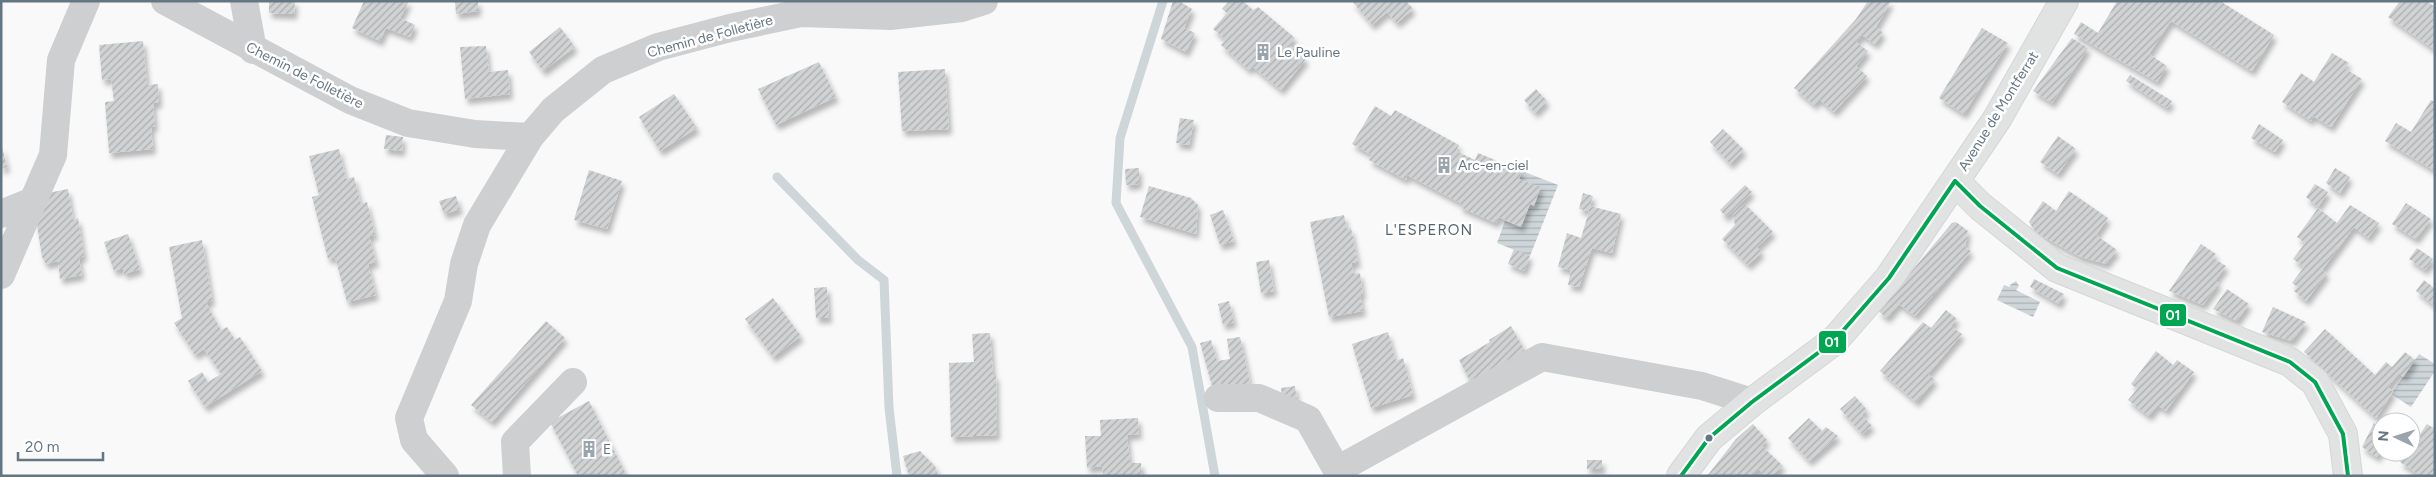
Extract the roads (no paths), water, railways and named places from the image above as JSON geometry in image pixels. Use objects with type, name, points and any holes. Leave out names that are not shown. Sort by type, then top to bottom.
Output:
[{"type":"street","points":[[1,275],[53,155],[62,60],[86,1]]},
{"type":"street","name":"Chemin de Folletière","points":[[165,1],[350,100],[408,123],[475,134],[530,138],[553,110],[603,70],[658,47],[730,28],[801,14],[886,9],[962,8],[984,1]]},
{"type":"street","points":[[244,1],[254,50]]},
{"type":"street","name":"Avenue de Montferrat","points":[[1681,476],[1709,438],[1752,402],[1834,341],[1889,278],[1997,119],[2064,1]]},
{"type":"street","points":[[445,476],[414,440],[409,418],[458,301],[464,264],[477,225],[530,138]]},
{"type":"street","points":[[1955,181],[1980,206],[2057,268],[2290,362],[2314,382],[2343,434],[2348,476]]},
{"type":"street","points":[[1,214],[33,201]]},
{"type":"street","points":[[1218,398],[1259,398],[1308,419],[1337,470],[1542,357],[1702,386],[1752,402]]},
{"type":"street","points":[[517,476],[515,442],[572,382]]},
{"type":"waterway","points":[[1163,1],[1120,138],[1116,203],[1192,347],[1215,476]]},
{"type":"waterway","points":[[777,177],[858,260],[884,280],[889,408],[897,476]]},
{"type":"place","name":"Le Pauline","points":[[1263,52]]},
{"type":"place","name":"Arc-en-ciel","points":[[1444,165]]},
{"type":"place","name":"E","points":[[589,449]]},
{"type":"district","name":"L'ESPERON","points":[[1429,230]]}]
